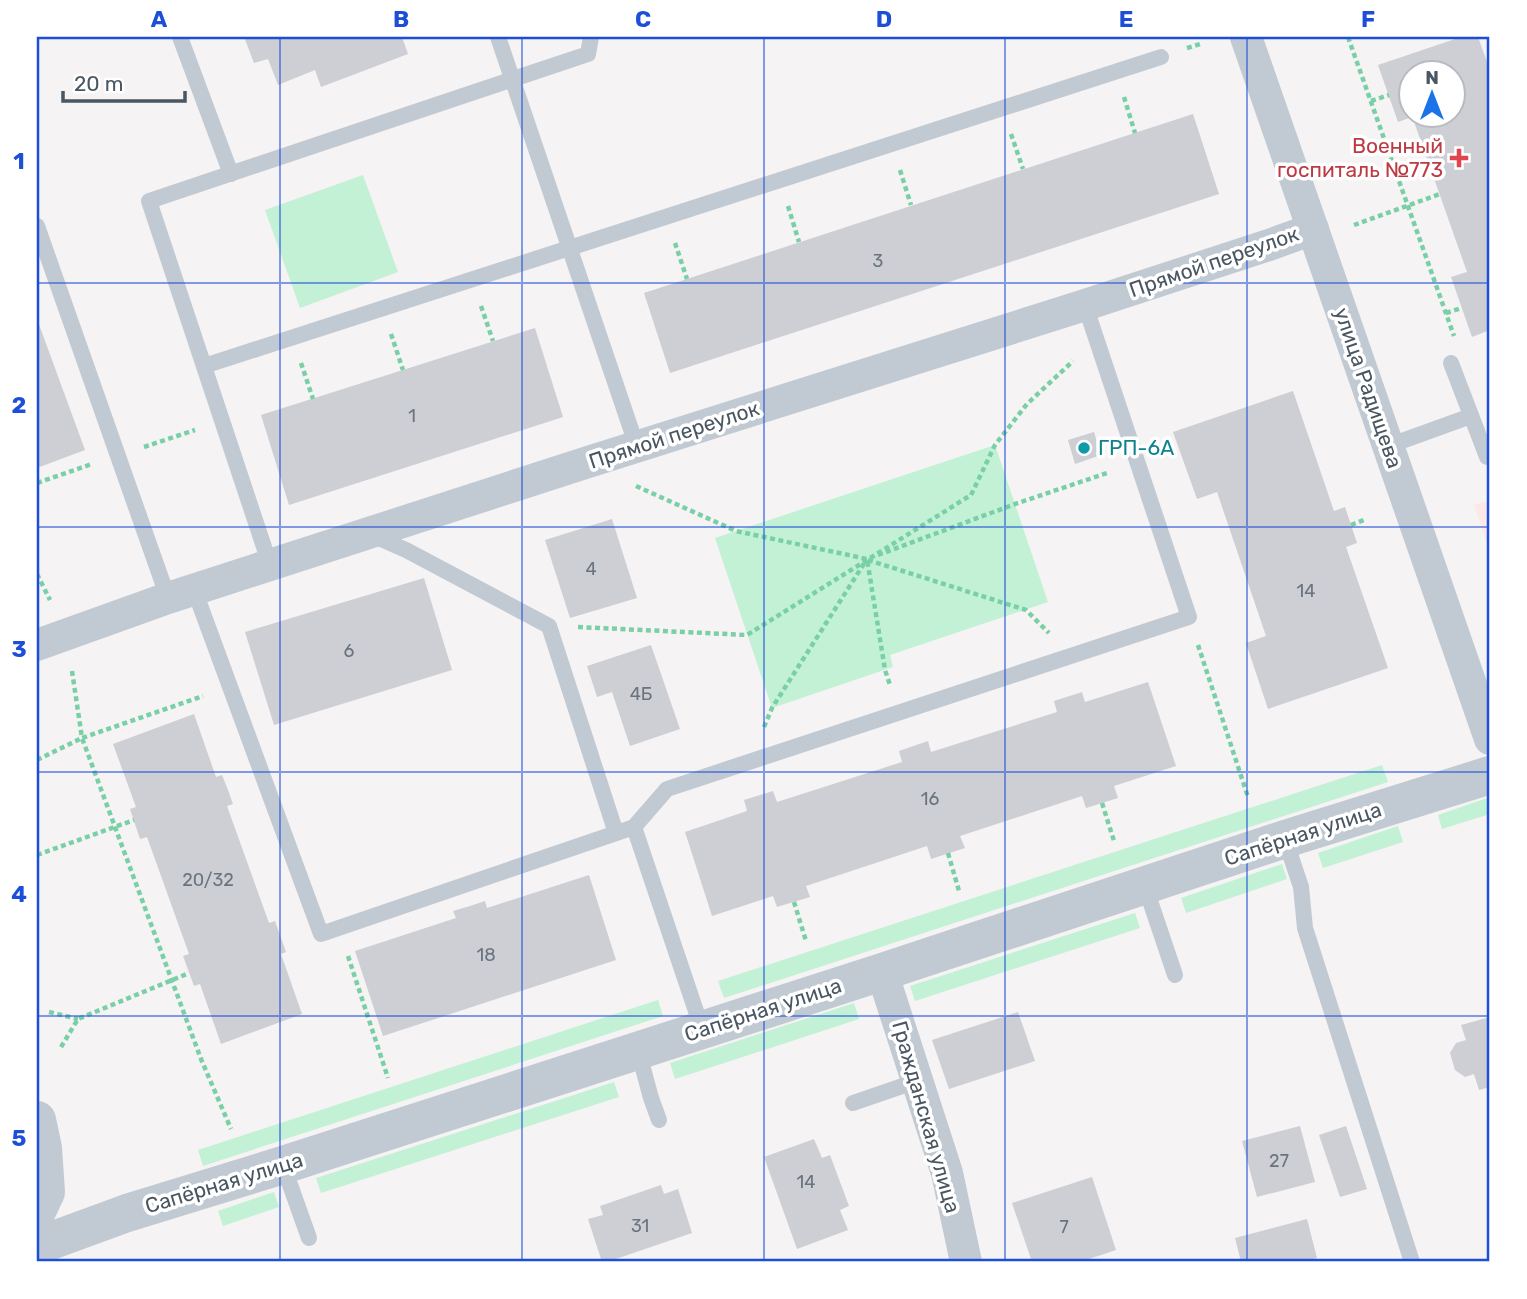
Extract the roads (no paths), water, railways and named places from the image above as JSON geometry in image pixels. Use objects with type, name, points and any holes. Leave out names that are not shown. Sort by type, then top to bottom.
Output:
[{"type":"street","name":"улица Радищева","points":[[1247,37],[1490,739]]},
{"type":"street","name":"Прямой переулок","points":[[37,645],[367,533],[1085,305],[1313,229]]},
{"type":"street","name":"Сапёрная улица","points":[[37,1246],[127,1213],[1490,775]]},
{"type":"street","name":"Гражданская улица","points":[[882,972],[947,1173],[966,1262]]},
{"type":"street","points":[[37,1120],[43,1148],[46,1192],[37,1211]]},
{"type":"lane","points":[[180,37],[231,174]]},
{"type":"lane","points":[[498,37],[637,447]]},
{"type":"lane","points":[[270,565],[149,201],[587,54],[591,37]]},
{"type":"lane","points":[[204,366],[1161,57]]},
{"type":"lane","points":[[37,226],[181,594],[230,687],[321,934],[634,827],[667,789],[1189,617],[1085,305]]},
{"type":"lane","points":[[1451,363],[1487,457],[1490,457]]},
{"type":"lane","points":[[1388,446],[1471,416]]},
{"type":"lane","points":[[367,533],[549,626],[616,833]]},
{"type":"lane","points":[[634,827],[702,1029]]},
{"type":"lane","points":[[1285,839],[1301,887],[1305,928],[1412,1262]]},
{"type":"lane","points":[[1145,886],[1175,975]]},
{"type":"lane","points":[[638,1050],[659,1120]]},
{"type":"lane","points":[[853,1102],[917,1081]]},
{"type":"lane","points":[[283,1165],[309,1238]]},
{"type":"place","name":"Военный госпиталь №773","points":[[1459,158]]},
{"type":"place","name":"ГРП-6А","points":[[1084,448]]}]
